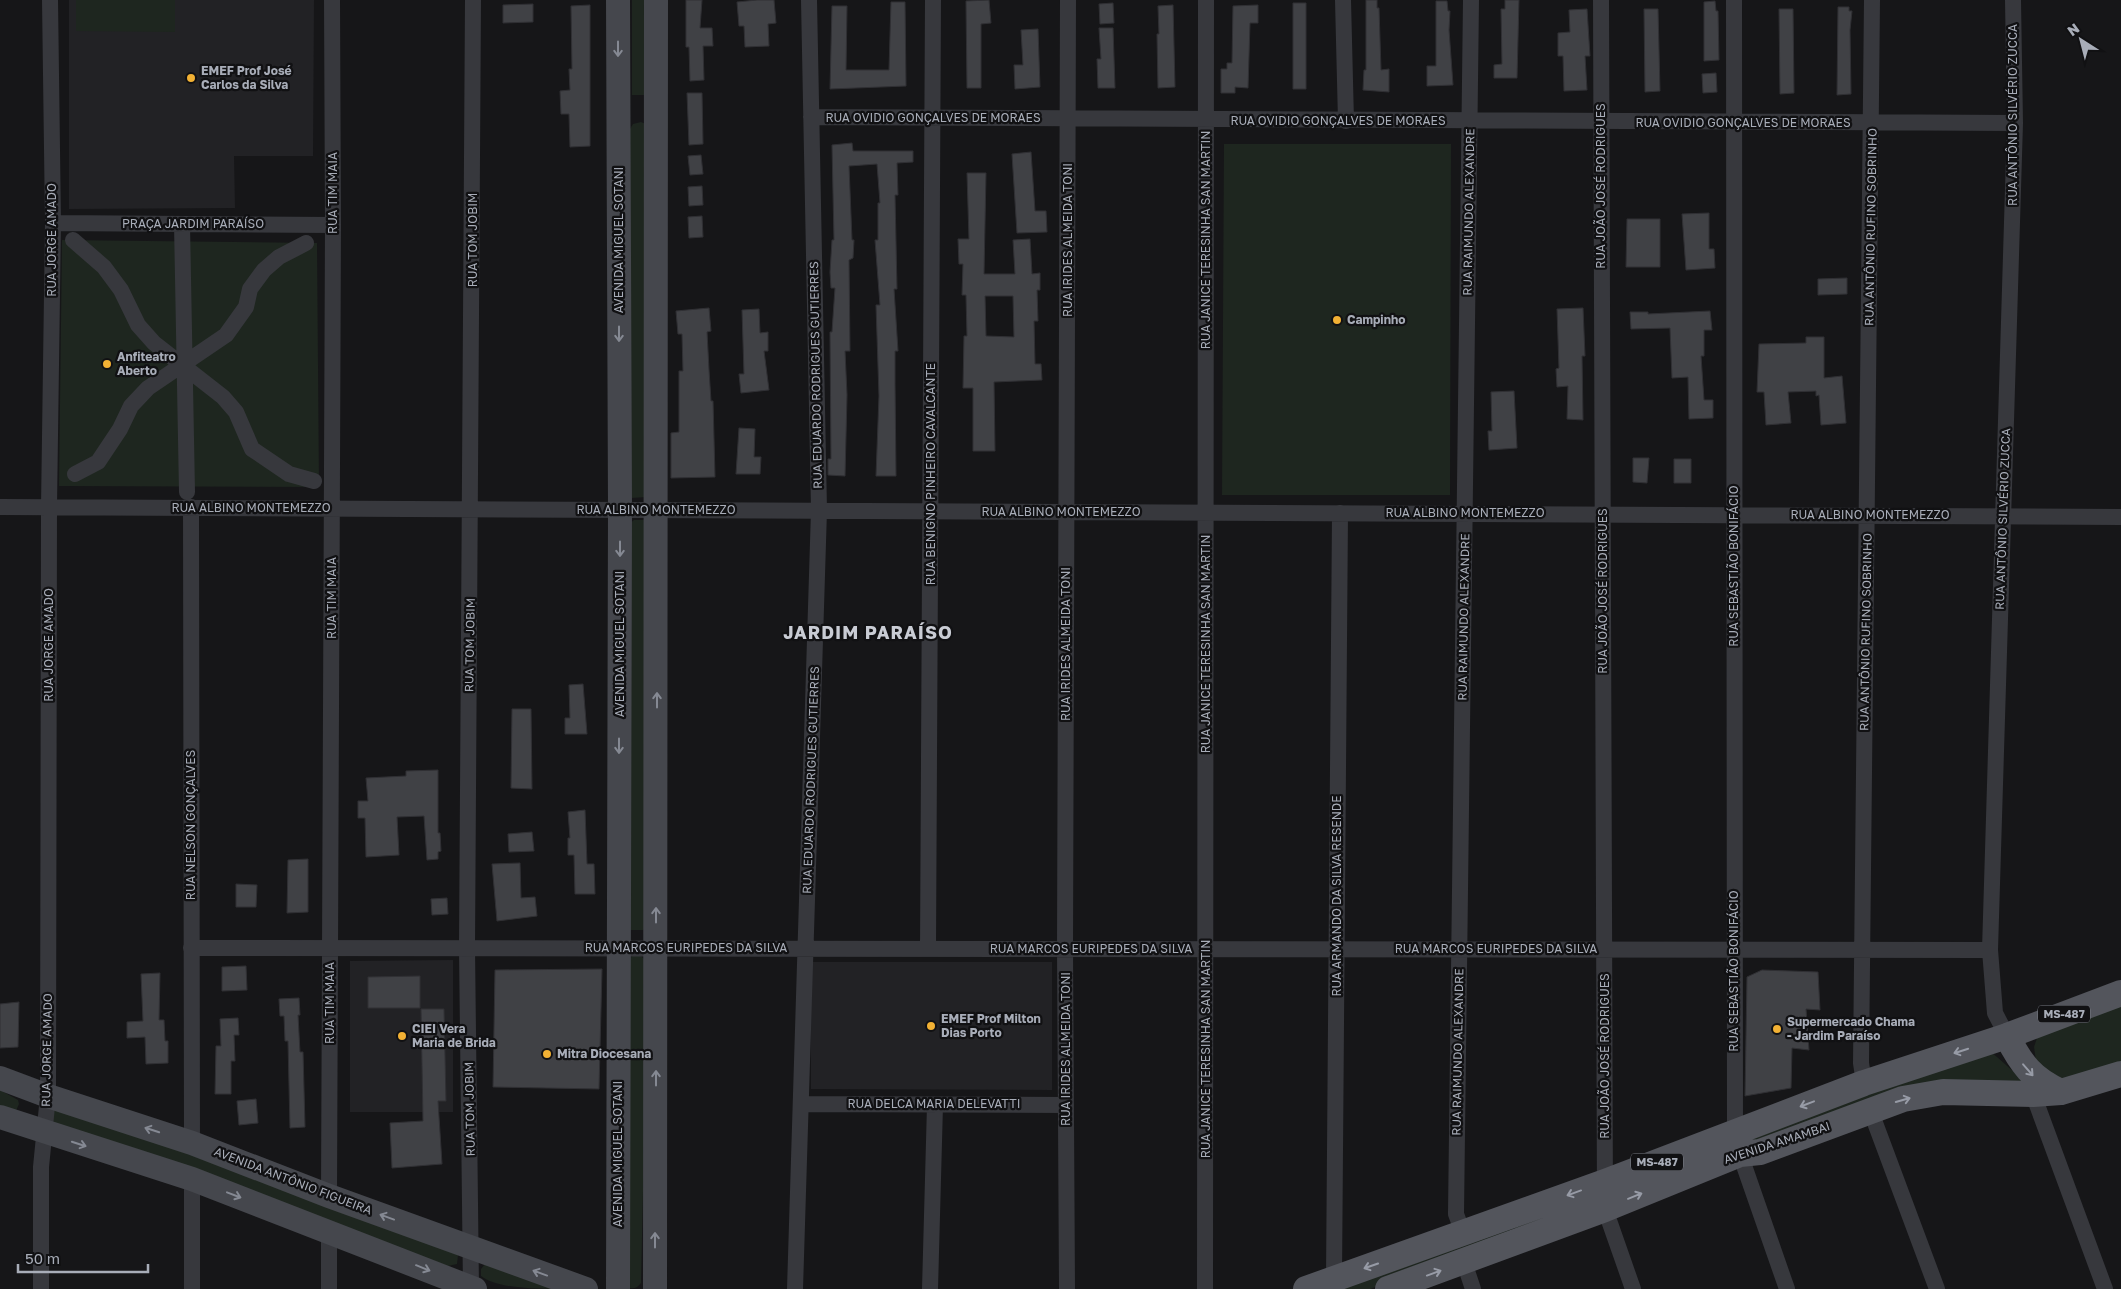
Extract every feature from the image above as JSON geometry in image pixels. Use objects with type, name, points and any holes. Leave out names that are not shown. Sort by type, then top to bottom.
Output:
[{"type":"main road","name":"MS-487","points":[[2007,1036],[2121,993]]},
{"type":"main road","name":"AVENIDA AMAMBAI","points":[[1388,1289],[1605,1209],[1737,1143],[1864,1083],[2007,1036]]},
{"type":"main road","points":[[2007,1036],[2023,1064],[2035,1078],[2061,1092]]},
{"type":"main road","name":"AVENIDA AMAMBAI","points":[[1306,1289],[1605,1182],[1737,1143],[1760,1152],[1903,1099],[1943,1092],[2033,1094],[2061,1092],[2115,1078]]},
{"type":"street","name":"RUA JORGE AMADO","points":[[41,1289],[43,1132],[48,1096],[49,507],[53,223],[50,0]]},
{"type":"street","name":"RUA TIM MAIA","points":[[329,1196],[333,225],[332,0]]},
{"type":"street","name":"RUA TOM JOBIM","points":[[472,1288],[467,948],[472,509],[473,0]]},
{"type":"street","name":"AVENIDA MIGUEL SOTANI","points":[[618,0],[620,509],[618,1289]]},
{"type":"street","points":[[655,1289],[656,0]]},
{"type":"street","name":"RUA EDUARDO RODRIGUES GUTIERRES","points":[[795,1289],[819,510],[809,0]]},
{"type":"street","name":"RUA BENIGNO PINHEIRO CAVALCANTE","points":[[928,949],[933,0]]},
{"type":"street","name":"RUA IRIDES ALMEIDA TONI","points":[[1067,1289],[1065,949],[1068,0]]},
{"type":"street","name":"RUA JANICE TERESINHA SAN MARTIN","points":[[1205,1289],[1207,949],[1206,0]]},
{"type":"street","points":[[1343,0],[1346,121]]},
{"type":"street","name":"RUA RAIMUNDO ALEXANDRE","points":[[1463,1233],[1456,1214],[1471,0]]},
{"type":"street","name":"RUA JOÃO JOSÉ RODRIGUES","points":[[1601,0],[1605,1209],[1633,1289]]},
{"type":"street","name":"RUA SEBASTIÃO BONIFÁCIO","points":[[1734,0],[1734,949],[1737,1143],[1787,1289]]},
{"type":"street","name":"RUA ANTÔNIO RUFINO SOBRINHO","points":[[1864,1083],[1861,1062],[1872,0]]},
{"type":"street","name":"RUA ANTÔNIO SILVÉRIO ZUCCA","points":[[2007,1036],[1996,1013],[1990,950],[2015,124],[2013,0]]},
{"type":"street","points":[[618,113],[656,112]]},
{"type":"street","name":"RUA OVIDIO GONÇALVES DE MORAES","points":[[811,117],[1734,124],[2015,124]]},
{"type":"street","name":"PRAÇA JARDIM PARAÍSO","points":[[53,223],[333,225]]},
{"type":"street","name":"RUA NELSON GONÇALVES","points":[[182,224],[184,364],[189,500],[192,1142]]},
{"type":"street","points":[[73,240],[104,267],[121,290],[138,325],[154,343],[184,364],[223,397],[236,412],[252,449],[289,474],[314,481]]},
{"type":"street","points":[[75,474],[98,462],[120,429],[131,406],[148,388],[226,335],[246,308],[250,289],[264,270],[279,257],[306,243]]},
{"type":"street","name":"RUA ALBINO MONTEMEZZO","points":[[0,507],[49,507],[189,500],[332,508],[2121,516]]},
{"type":"street","name":"RUA ARMANDO DA SILVA RESENDE","points":[[1334,1279],[1340,513]]},
{"type":"street","name":"RUA MARCOS EURIPEDES DA SILVA","points":[[192,948],[1990,950]]},
{"type":"street","name":"AVENIDA ANTÔNIO FIGUEIRA","points":[[0,1078],[48,1096],[192,1142],[329,1196],[586,1289]]},
{"type":"street","points":[[2033,1094],[2105,1289]]},
{"type":"street","name":"RUA DELCA MARIA DELEVATTI","points":[[801,1104],[1066,1105]]},
{"type":"street","points":[[930,1289],[934,1104]]},
{"type":"street","points":[[1871,1112],[1937,1289]]},
{"type":"street","points":[[0,1117],[192,1179],[472,1288]]},
{"type":"street","points":[[192,1179],[192,1289]]},
{"type":"street","points":[[328,1289],[329,1231]]},
{"type":"street","points":[[1464,1262],[1473,1289]]},
{"type":"shaded area","name":"EMEF Prof José Carlos da Silva","points":[[69,0],[314,0],[313,156],[234,156],[235,208],[69,209]]},
{"type":"shaded area","points":[[76,0],[175,0],[175,32],[76,31]]},
{"type":"shaded area","points":[[632,0],[652,0],[651,95],[632,95]]},
{"type":"shaded area","points":[[641,122],[648,125],[647,497],[631,498],[630,129],[633,124]]},
{"type":"shaded area","name":"Campinho","points":[[1224,144],[1451,144],[1450,495],[1222,495]]},
{"type":"shaded area","points":[[62,240],[317,243],[319,487],[59,486]]},
{"type":"shaded area","points":[[634,520],[644,520],[648,926],[643,930],[631,930],[627,925],[629,524]]},
{"type":"shaded area","points":[[634,955],[641,956],[648,963],[641,1283],[637,1287],[628,1288],[630,958]]},
{"type":"shaded area","name":"CIEI Vera Maria de Brida","points":[[453,960],[453,1112],[350,1112],[350,961]]},
{"type":"shaded area","name":"EMEF Prof Milton Dias Porto","points":[[811,962],[1052,962],[1052,1090],[811,1089]]},
{"type":"shaded area","points":[[2121,1002],[2121,1065],[2060,1083],[2036,1061],[2034,1047],[2039,1032]]},
{"type":"shaded area","points":[[1989,1050],[2030,1086],[1891,1098],[1370,1289],[1324,1289]]},
{"type":"shaded area","points":[[0,1090],[18,1100],[19,1104],[15,1113],[0,1111]]},
{"type":"shaded area","points":[[57,1108],[197,1152],[458,1255],[457,1264],[448,1266],[55,1123],[51,1118],[52,1112]]},
{"type":"shaded area","points":[[485,1264],[563,1289],[543,1289],[497,1284],[481,1276],[481,1269]]},
{"type":"building","points":[[686,0],[702,0],[700,28],[712,28],[713,46],[703,46],[704,80],[690,81],[689,47],[686,47]]},
{"type":"building","points":[[774,0],[776,23],[768,24],[769,46],[745,47],[744,26],[739,26],[737,2]]},
{"type":"building","points":[[989,0],[991,23],[981,24],[981,88],[967,88],[966,1]]},
{"type":"building","points":[[1366,0],[1377,0],[1377,8],[1379,8],[1381,70],[1389,69],[1389,92],[1363,90],[1364,70],[1366,70]]},
{"type":"building","points":[[1505,0],[1519,0],[1517,78],[1494,78],[1494,65],[1502,64],[1501,9],[1505,9]]},
{"type":"building","points":[[1436,1],[1447,1],[1448,11],[1450,11],[1449,30],[1453,85],[1427,86],[1427,66],[1436,66]]},
{"type":"building","points":[[1715,1],[1716,11],[1718,11],[1719,60],[1704,61],[1704,2]]},
{"type":"building","points":[[891,2],[905,2],[906,86],[830,89],[832,6],[847,6],[846,70],[889,70]]},
{"type":"building","points":[[1113,3],[1114,23],[1100,24],[1099,4]]},
{"type":"building","points":[[1293,3],[1306,3],[1306,89],[1293,89]]},
{"type":"building","points":[[533,4],[533,22],[503,23],[503,5]]},
{"type":"building","points":[[590,5],[590,146],[570,147],[569,114],[561,114],[560,91],[570,90],[569,69],[572,69],[571,6]]},
{"type":"building","points":[[1173,5],[1175,87],[1158,88],[1158,6]]},
{"type":"building","points":[[1258,5],[1258,23],[1250,23],[1248,88],[1235,87],[1235,93],[1221,93],[1221,69],[1227,69],[1227,63],[1232,63],[1233,6]]},
{"type":"building","points":[[1838,7],[1849,7],[1849,11],[1852,11],[1850,30],[1851,94],[1837,95]]},
{"type":"building","points":[[1587,9],[1590,56],[1585,56],[1587,90],[1564,91],[1563,56],[1558,56],[1558,33],[1570,32],[1569,10]]},
{"type":"building","points":[[1644,9],[1658,9],[1660,91],[1645,92]]},
{"type":"building","points":[[1779,9],[1793,9],[1794,93],[1780,94]]},
{"type":"building","points":[[1099,28],[1113,28],[1115,88],[1098,88],[1097,59],[1101,59]]},
{"type":"building","points":[[1038,29],[1040,87],[1015,89],[1014,65],[1023,65],[1021,30]]},
{"type":"building","points":[[1716,73],[1717,92],[1703,93],[1702,74]]},
{"type":"building","points":[[687,93],[702,93],[703,144],[689,145]]},
{"type":"building","points":[[852,143],[853,151],[913,151],[913,162],[897,163],[898,195],[895,195],[897,289],[894,289],[898,351],[895,351],[896,476],[876,476],[879,396],[876,305],[880,305],[875,240],[878,240],[878,203],[880,203],[877,164],[849,166],[852,240],[854,240],[853,258],[849,260],[850,351],[845,351],[847,395],[845,476],[828,475],[828,459],[831,459],[830,332],[832,332],[835,288],[831,288],[830,272],[832,240],[834,240],[832,145]]},
{"type":"building","points":[[1031,152],[1035,211],[1046,211],[1047,232],[1017,233],[1012,154]]},
{"type":"building","points":[[701,155],[703,174],[690,175],[688,156]]},
{"type":"building","points":[[967,173],[986,173],[984,274],[1015,274],[1013,240],[1030,239],[1032,274],[1040,273],[1040,290],[1037,290],[1038,321],[1034,321],[1035,364],[1041,364],[1042,380],[994,382],[995,451],[973,451],[973,388],[963,388],[964,336],[967,336],[966,295],[962,295],[963,264],[959,264],[958,239],[969,239]],"holes":[[[985,296],[1013,296],[1014,337],[986,336]]]},
{"type":"building","points":[[702,186],[703,205],[689,206],[688,187]]},
{"type":"building","points":[[1709,213],[1709,249],[1714,249],[1715,268],[1686,270],[1682,214]]},
{"type":"building","points":[[702,216],[703,237],[689,238],[688,217]]},
{"type":"building","points":[[1627,219],[1660,219],[1660,267],[1626,267]]},
{"type":"building","points":[[1847,278],[1847,294],[1818,295],[1818,279]]},
{"type":"building","points":[[709,308],[711,331],[707,332],[711,401],[713,401],[715,477],[671,478],[671,433],[679,432],[679,371],[683,371],[682,334],[678,334],[676,311]]},
{"type":"building","points":[[1583,308],[1585,356],[1582,356],[1583,420],[1567,419],[1568,386],[1557,387],[1556,369],[1559,368],[1557,309]]},
{"type":"building","points":[[759,309],[760,333],[768,332],[768,351],[764,351],[769,390],[741,393],[739,374],[744,374],[742,310]]},
{"type":"building","points":[[1710,311],[1712,330],[1704,330],[1704,356],[1701,356],[1704,400],[1713,400],[1713,418],[1689,419],[1688,377],[1672,378],[1670,328],[1631,329],[1630,312],[1648,312],[1648,314]]},
{"type":"building","points":[[1806,337],[1824,337],[1824,378],[1842,376],[1846,423],[1821,425],[1819,395],[1816,396],[1816,391],[1788,392],[1791,423],[1766,425],[1764,392],[1757,392],[1759,344],[1806,343]]},
{"type":"building","points":[[1514,391],[1517,448],[1489,450],[1488,431],[1492,431],[1491,392]]},
{"type":"building","points":[[739,428],[755,429],[754,457],[761,457],[760,474],[736,474]]},
{"type":"building","points":[[1633,458],[1649,458],[1647,483],[1633,482]]},
{"type":"building","points":[[1674,459],[1691,459],[1691,483],[1674,483]]},
{"type":"building","points":[[583,684],[587,734],[565,734],[565,718],[570,718],[569,685]]},
{"type":"building","points":[[512,709],[531,709],[532,789],[511,788]]},
{"type":"building","points":[[438,770],[438,833],[440,833],[441,851],[438,852],[438,859],[427,860],[424,816],[397,817],[399,855],[366,857],[365,818],[358,818],[358,801],[368,801],[366,778],[406,776],[406,771]]},
{"type":"building","points":[[585,810],[587,864],[594,864],[595,894],[575,894],[574,855],[568,855],[568,838],[570,838],[568,812]]},
{"type":"building","points":[[532,832],[534,851],[509,852],[508,834]]},
{"type":"building","points":[[308,859],[308,912],[287,913],[288,860]]},
{"type":"building","points":[[520,863],[521,898],[535,897],[537,916],[497,921],[492,864]]},
{"type":"building","points":[[236,884],[257,885],[256,907],[236,907]]},
{"type":"building","points":[[447,898],[448,914],[432,915],[431,899]]},
{"type":"building","points":[[246,966],[247,990],[222,991],[222,967]]},
{"type":"building","name":"Mitra Diocesana","points":[[602,969],[599,1089],[493,1087],[495,970]]},
{"type":"building","name":"Supermercado Chama - Jardim Paraíso","points":[[1762,970],[1818,972],[1820,1010],[1806,1009],[1809,1050],[1792,1048],[1791,1088],[1745,1096],[1747,977]]},
{"type":"building","points":[[160,973],[159,1020],[164,1020],[165,1041],[168,1041],[168,1063],[146,1064],[145,1037],[127,1038],[127,1022],[143,1021],[141,974]]},
{"type":"building","points":[[420,976],[420,1008],[368,1008],[368,977]]},
{"type":"building","points":[[299,998],[300,1015],[298,1015],[300,1052],[303,1052],[305,1127],[290,1128],[288,1041],[285,1041],[284,1016],[280,1016],[279,999]]},
{"type":"building","points":[[19,1002],[18,1047],[0,1048],[0,1004]]},
{"type":"building","points":[[421,1009],[444,1009],[446,1101],[438,1101],[442,1164],[392,1168],[390,1123],[423,1121]]},
{"type":"building","points":[[238,1018],[239,1035],[234,1035],[235,1061],[231,1061],[231,1094],[215,1094],[216,1046],[221,1046],[220,1019]]},
{"type":"building","points":[[256,1099],[258,1123],[239,1125],[237,1101]]},
{"type":"place","name":"EMEF Prof José Carlos da Silva","points":[[191,78]]},
{"type":"place","name":"Campinho","points":[[1337,320]]},
{"type":"place","name":"Anfiteatro Aberto","points":[[107,364]]},
{"type":"place","name":"EMEF Prof Milton Dias Porto","points":[[931,1026]]},
{"type":"place","name":"Supermercado Chama - Jardim Paraíso","points":[[1777,1029]]},
{"type":"place","name":"CIEI Vera Maria de Brida","points":[[402,1036]]},
{"type":"place","name":"Mitra Diocesana","points":[[547,1054]]},
{"type":"district","name":"JARDIM PARAÍSO","points":[[868,633]]}]
